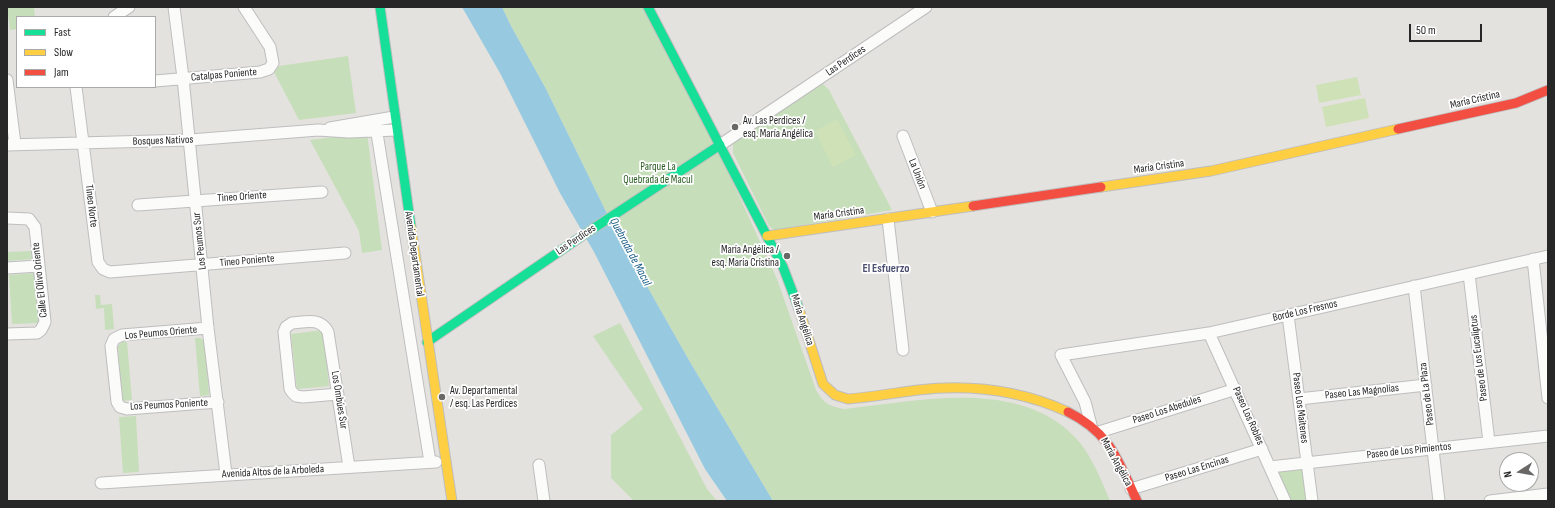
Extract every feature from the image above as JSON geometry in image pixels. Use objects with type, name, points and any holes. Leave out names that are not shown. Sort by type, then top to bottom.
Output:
[{"type":"street","points":[[116,16],[130,7]]},
{"type":"street","name":"Los Peumos Sur","points":[[174,7],[190,140],[208,328],[226,474]]},
{"type":"street","name":"Catalpas Poniente","points":[[156,81],[260,72],[269,69],[272,66],[272,51],[244,7]]},
{"type":"street","name":"Avenida Departamental","points":[[380,7],[394,117],[452,501]]},
{"type":"street","name":"María Angélica","points":[[648,7],[783,267],[795,295],[821,379],[826,388],[835,396],[854,399],[935,388],[984,389],[1038,400],[1063,410],[1095,429]]},
{"type":"street","name":"Las Perdices","points":[[427,342],[582,236],[926,7]]},
{"type":"street","points":[[7,80],[11,145]]},
{"type":"street","name":"Tineo Norte","points":[[76,88],[98,262],[103,269]]},
{"type":"street","name":"María Cristina","points":[[767,236],[1211,171],[1516,103],[1548,90]]},
{"type":"street","name":"Bosques Nativos","points":[[11,145],[190,140],[318,130],[349,132],[376,126],[394,117]]},
{"type":"street","name":"Avenida Departamental","points":[[376,126],[430,462]]},
{"type":"street","name":"Bosques Nativos","points":[[376,126],[396,130]]},
{"type":"street","name":"La Unión","points":[[903,136],[932,212]]},
{"type":"street","name":"Tineo Oriente","points":[[138,205],[322,192]]},
{"type":"street","name":"Calle El Olivo Oriente","points":[[7,218],[24,217],[33,223],[35,227],[45,322],[43,327],[36,332],[7,334]]},
{"type":"street","points":[[888,219],[903,350]]},
{"type":"street","name":"Tineo Poniente","points":[[103,269],[110,272],[344,253]]},
{"type":"street","name":"Borde Los Fresnos","points":[[1061,355],[1209,333],[1548,256]]},
{"type":"street","points":[[1533,259],[1544,313],[1548,398]]},
{"type":"street","points":[[7,268],[39,266]]},
{"type":"street","name":"Paseo de Los Eucaliptus","points":[[1469,274],[1489,442]]},
{"type":"street","name":"Paseo de La Plaza","points":[[1414,286],[1439,501]]},
{"type":"street","name":"Paseo Los Maitenes","points":[[1288,315],[1312,501]]},
{"type":"street","name":"Los Ombúes Sur","points":[[338,394],[303,398],[296,396],[290,389],[284,332],[292,323],[317,322],[322,324],[328,332],[338,394],[349,468]]},
{"type":"street","name":"Los Peumos Oriente","points":[[120,407],[117,402],[111,346],[114,339],[122,335],[208,328]]},
{"type":"street","name":"Paseo Los Robles","points":[[1209,333],[1236,389],[1285,501]]},
{"type":"street","name":"María Angélica","points":[[1061,355],[1085,402],[1095,429],[1109,446],[1137,501]]},
{"type":"street","name":"Paseo Las Magnolias","points":[[1299,399],[1426,385]]},
{"type":"street","name":"Paseo Los Abedules","points":[[1095,429],[1236,389]]},
{"type":"street","name":"Los Peumos Poniente","points":[[120,407],[127,408],[218,402]]},
{"type":"street","name":"Paseo de Los Pimientos","points":[[1270,466],[1548,436]]},
{"type":"street","name":"Paseo Las Encinas","points":[[1131,490],[1262,449]]},
{"type":"street","name":"Avenida Altos de la Arboleda","points":[[101,483],[445,461]]},
{"type":"street","points":[[539,465],[544,501]]},
{"type":"street","points":[[1490,501],[1548,494]]},
{"type":"green space","points":[[7,7],[34,7],[35,16],[16,16],[16,29],[10,30]]},
{"type":"green space","name":"Parque La Quebrada de Macul","points":[[502,7],[645,7],[721,156],[777,279],[816,390],[824,401],[831,406],[845,409],[938,399],[970,398],[1002,401],[1031,409],[1058,423],[1081,444],[1094,464],[1110,501],[773,501],[690,362],[614,228],[546,89]]},
{"type":"green space","points":[[348,56],[356,113],[299,120],[274,72],[279,66]]},
{"type":"green space","points":[[1357,77],[1361,95],[1319,103],[1316,85]]},
{"type":"green space","points":[[822,83],[829,90],[892,210],[774,230],[769,226],[733,153],[733,143]]},
{"type":"green space","points":[[1365,98],[1369,118],[1326,127],[1322,107]]},
{"type":"green space","points":[[837,119],[856,155],[833,167],[815,131]]},
{"type":"green space","points":[[367,133],[382,250],[362,253],[359,231],[310,140]]},
{"type":"green space","points":[[31,251],[32,259],[7,261],[7,252]]},
{"type":"green space","points":[[36,273],[39,323],[12,324],[9,275]]},
{"type":"green space","points":[[95,295],[100,295],[101,305],[112,304],[114,329],[105,330],[104,308],[96,309]]},
{"type":"green space","points":[[620,323],[707,489],[717,501],[634,501],[611,478],[611,435],[643,409],[593,336]]},
{"type":"green space","points":[[323,330],[329,386],[297,389],[291,334]]},
{"type":"green space","points":[[195,338],[200,338],[205,341],[209,395],[200,396]]},
{"type":"green space","points":[[122,342],[127,342],[132,400],[122,401],[118,346]]},
{"type":"green space","points":[[136,416],[139,472],[123,473],[119,417]]},
{"type":"green space","points":[[1305,466],[1310,501],[1289,501],[1276,471]]},
{"type":"water","points":[[462,7],[502,7],[546,89],[614,228],[690,362],[773,501],[727,501],[705,469],[594,252],[560,193],[500,73]]},
{"type":"traffic: fast","points":[[380,7],[411,227]]},
{"type":"traffic: fast","points":[[648,7],[783,267],[799,309]]},
{"type":"traffic: fast","points":[[427,342],[582,236],[720,145]]},
{"type":"traffic: slow","points":[[1101,187],[1211,171],[1398,129]]},
{"type":"traffic: slow","points":[[767,236],[973,206]]},
{"type":"traffic: slow","points":[[411,227],[452,501]]},
{"type":"traffic: slow","points":[[799,309],[823,384],[835,395],[848,399],[937,388],[994,390],[1032,398],[1068,412]]},
{"type":"traffic: jam","points":[[1398,129],[1516,103],[1548,90]]},
{"type":"traffic: jam","points":[[973,206],[1101,187]]},
{"type":"traffic: jam","points":[[1068,412],[1083,420],[1094,429],[1112,449],[1137,501]]},
{"type":"place","name":"Av. Las Perdices / esq. María Angélica","points":[[735,127]]},
{"type":"place","name":"María Angélica / esq. María Cristina","points":[[787,256]]},
{"type":"place","name":"Av. Departamental / esq. Las Perdices","points":[[442,397]]},
{"type":"district","name":"El Esfuerzo","points":[[886,269]]},
{"type":"water label","name":"Quebrada de Macul","points":[[630,252]]}]
